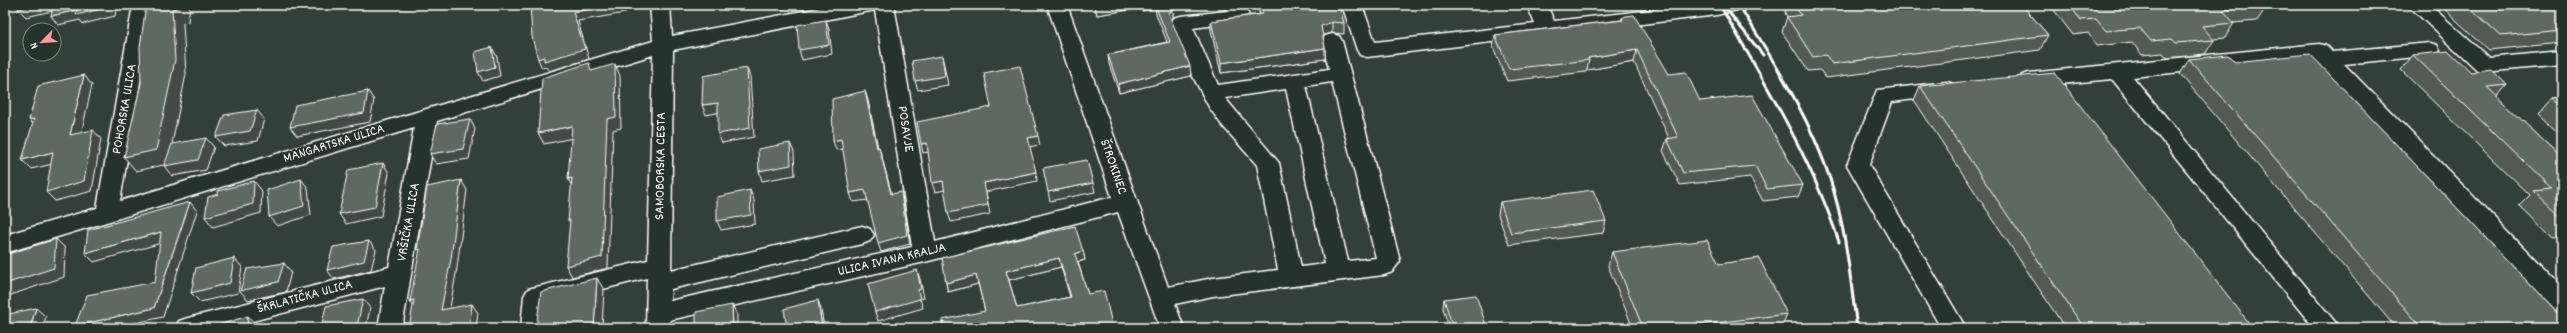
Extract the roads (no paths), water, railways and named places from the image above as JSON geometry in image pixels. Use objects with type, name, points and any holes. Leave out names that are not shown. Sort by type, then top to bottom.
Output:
[{"type":"street","name":"POHORSKA ULICA","points":[[107,213],[143,5]]},
{"type":"street","name":"SAMOBORSKA CESTA","points":[[658,321],[663,45],[660,5]]},
{"type":"street","name":"MANGARTSKA ULICA","points":[[5,244],[427,115],[663,45],[868,5]]},
{"type":"street","name":"POSAVJE","points":[[884,5],[925,253]]},
{"type":"street","name":"ŠTROKINEC","points":[[1057,5],[1125,202],[1172,328]]},
{"type":"street","points":[[1236,5],[1239,16],[1181,23],[1198,66],[1212,93],[1235,127],[1260,151],[1268,163],[1291,277]]},
{"type":"street","points":[[1352,5],[1367,50],[1717,9],[1730,5]]},
{"type":"street","points":[[1537,5],[1547,29]]},
{"type":"street","points":[[2418,5],[2484,65],[2562,58]]},
{"type":"street","points":[[1160,298],[1213,287],[1384,266],[1388,261],[1332,41]]},
{"type":"street","points":[[2328,59],[2430,50]]},
{"type":"street","points":[[2008,82],[2319,51],[2562,302]]},
{"type":"street","points":[[2117,71],[2328,328]]},
{"type":"street","points":[[1212,93],[1340,74]]},
{"type":"street","points":[[1294,81],[1339,272]]},
{"type":"street","points":[[1954,328],[1858,165],[1884,95],[1970,86]]},
{"type":"street","name":"VRŠIČKA ULICA","points":[[390,328],[427,115]]},
{"type":"street","name":"ULICA IVANA KRALJA","points":[[658,321],[1125,202]]},
{"type":"street","points":[[533,328],[536,296],[862,235]]},
{"type":"street","name":"ŠKRLATIČKA ULICA","points":[[188,328],[400,273]]},
{"type":"railway","points":[[1720,5],[1786,120],[1815,180],[1839,242]]},
{"type":"railway","points":[[1739,5],[1790,90],[1822,156],[1830,179],[1844,234],[1857,328]]},
{"type":"railway","points":[[1727,10],[1763,55]]}]
